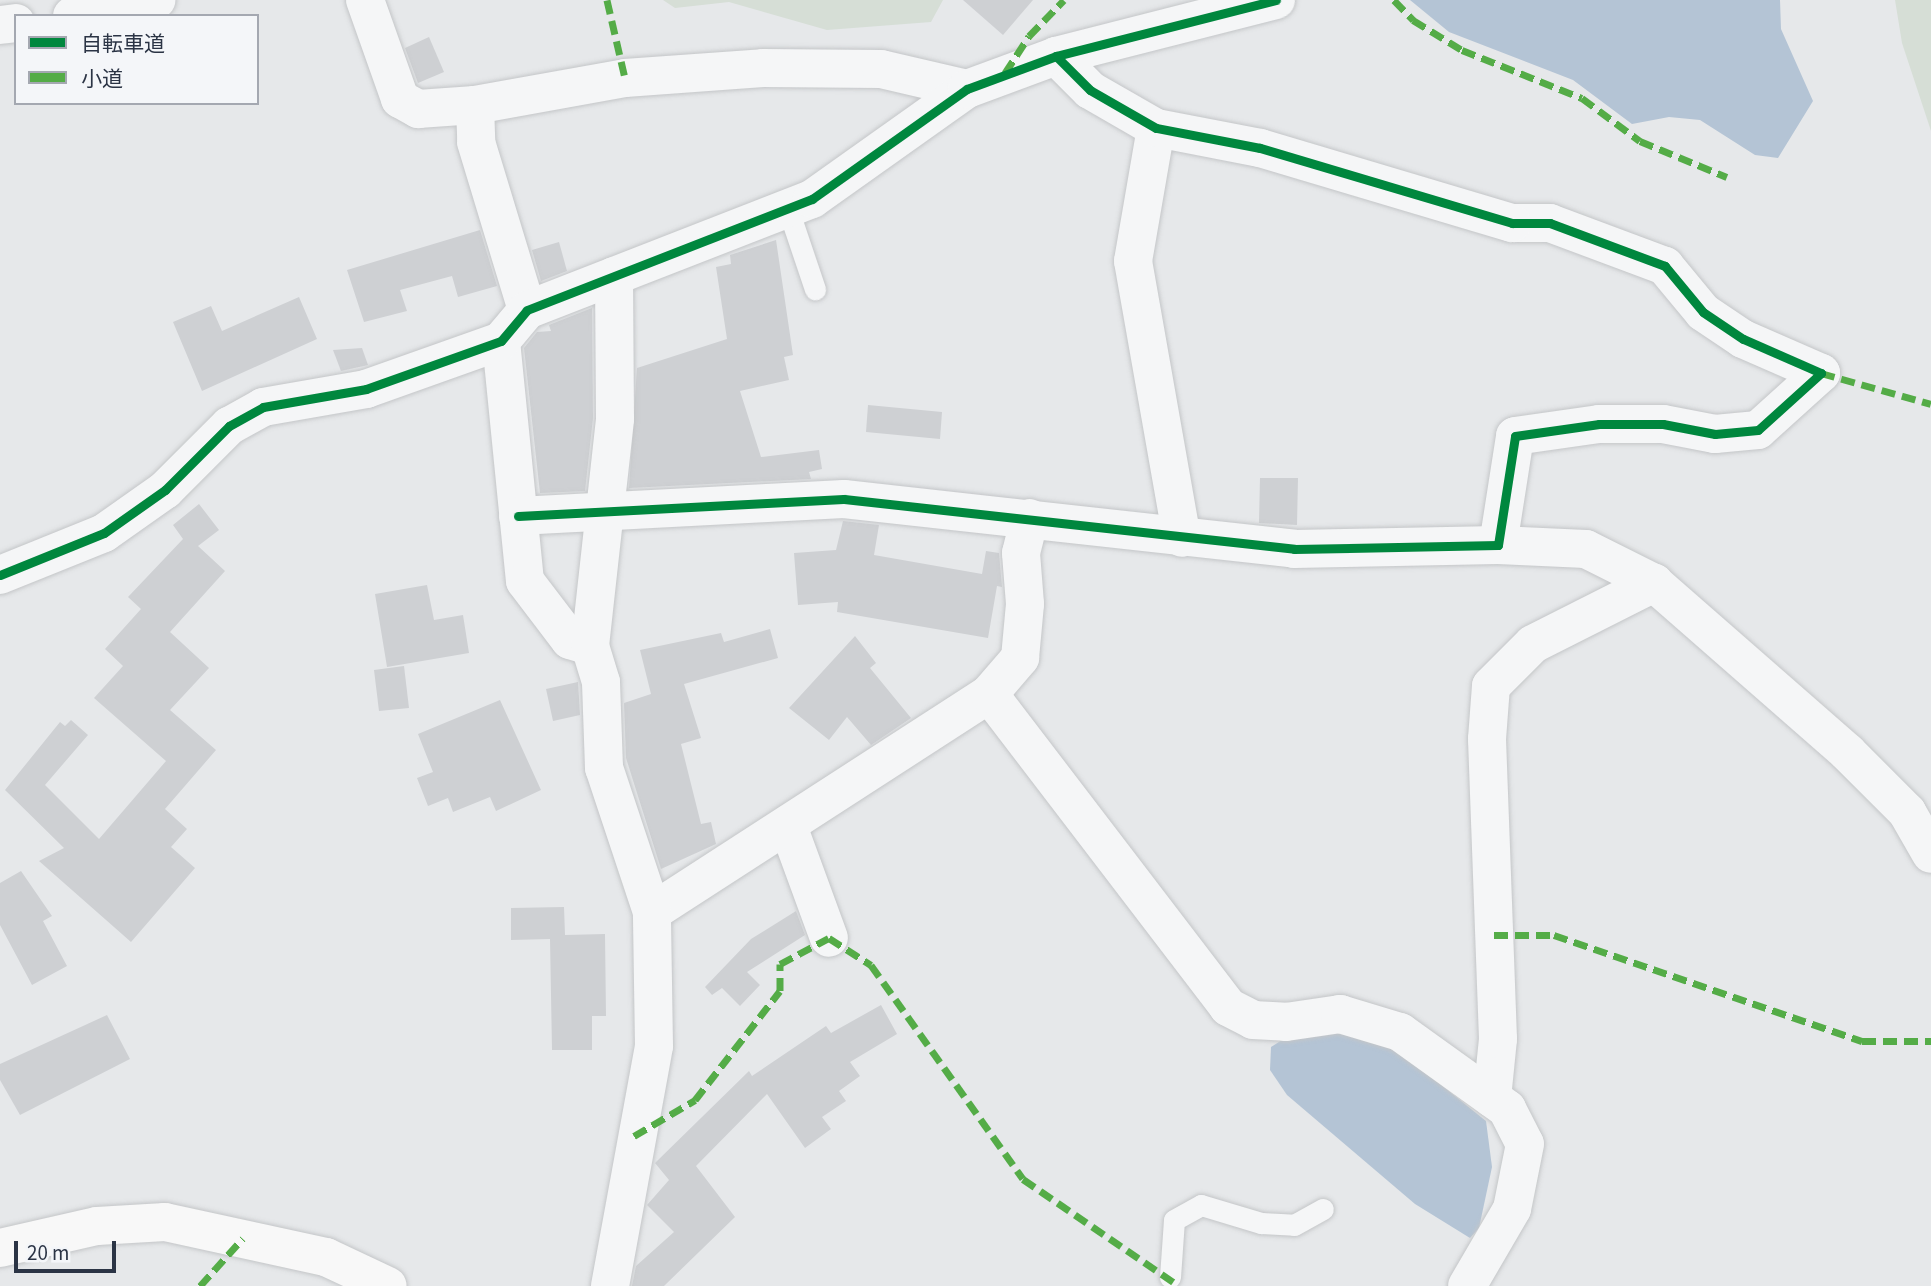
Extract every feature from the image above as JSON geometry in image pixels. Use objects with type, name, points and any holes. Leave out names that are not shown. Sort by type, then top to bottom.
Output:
[{"type":"street","points":[[82,14],[156,0]]},
{"type":"street","points":[[365,0],[400,99],[418,109],[475,105],[573,85],[763,68],[881,69],[967,89]]},
{"type":"street","points":[[0,575],[104,533],[165,490],[229,426],[263,407],[366,389],[501,341],[527,310],[787,206],[812,199],[967,89],[1056,56],[1276,0]]},
{"type":"street","points":[[1056,56],[1090,90],[1156,128],[1260,148],[1406,196],[1512,223],[1550,223],[1605,241],[1665,266],[1703,312],[1743,339],[1821,373],[1758,430],[1715,434],[1663,424],[1599,424],[1515,436],[1498,545]]},
{"type":"street","points":[[475,105],[477,142],[527,310]]},
{"type":"street","points":[[1156,128],[1133,261],[1182,538]]},
{"type":"street","points":[[610,1286],[654,1046],[652,912],[604,768],[601,682],[590,646],[615,419],[614,276]]},
{"type":"street","points":[[501,341],[525,581],[570,640],[590,646]]},
{"type":"street","points":[[518,516],[844,499],[1294,549],[1498,545],[1586,550],[1654,583],[1856,761],[1907,812],[1931,854]]},
{"type":"street","points":[[652,912],[989,694],[1020,658],[1021,553],[1031,518]]},
{"type":"street","points":[[1492,1098],[1498,1039],[1487,739],[1491,686],[1532,644],[1654,583]]},
{"type":"street","points":[[989,694],[1228,1006],[1253,1020],[1286,1023],[1340,1014],[1400,1032],[1507,1109],[1525,1144],[1512,1209],[1467,1286]]},
{"type":"street","points":[[788,826],[829,938]]},
{"type":"street","points":[[0,1248],[97,1226],[165,1222],[326,1257],[387,1286]]},
{"type":"lane","points":[[787,206],[815,289]]},
{"type":"lane","points":[[1170,1277],[1174,1220],[1201,1205],[1283,1224],[1323,1209]]},
{"type":"shaded area","points":[[663,0],[943,0],[931,22],[827,30],[729,2],[675,8]]},
{"type":"shaded area","points":[[1895,0],[1931,0],[1931,131],[1902,43]]},
{"type":"water","points":[[1410,0],[1780,0],[1781,29],[1813,101],[1778,158],[1755,155],[1700,120],[1669,117],[1632,124],[1573,80],[1449,32]]},
{"type":"water","points":[[1323,1030],[1360,1033],[1404,1055],[1486,1121],[1492,1167],[1479,1228],[1470,1238],[1415,1204],[1287,1095],[1270,1070],[1271,1047],[1290,1035]]},
{"type":"building","points":[[963,0],[1033,0],[1003,35]]},
{"type":"building","points":[[429,37],[444,72],[418,83],[405,48]]},
{"type":"building","points":[[480,230],[497,286],[458,297],[452,276],[400,290],[407,311],[364,322],[347,270]]},
{"type":"building","points":[[776,240],[793,355],[784,357],[789,380],[740,391],[761,457],[819,450],[822,469],[809,472],[811,479],[629,488],[637,368],[727,339],[716,267],[731,264],[730,255]]},
{"type":"building","points":[[559,242],[567,271],[541,281],[532,250]]},
{"type":"building","points":[[299,297],[317,339],[202,391],[173,322],[211,306],[222,331]]},
{"type":"building","points":[[592,308],[593,418],[585,491],[540,493],[524,348],[537,332],[551,331],[549,325]]},
{"type":"building","points":[[362,348],[368,365],[341,371],[333,350]]},
{"type":"building","points":[[868,405],[942,412],[940,439],[866,432]]},
{"type":"building","points":[[1260,478],[1298,478],[1297,525],[1259,523]]},
{"type":"building","points":[[199,504],[219,530],[198,546],[225,571],[170,632],[209,668],[170,710],[216,750],[165,809],[187,829],[171,847],[195,868],[131,942],[39,861],[64,848],[5,790],[60,722],[65,726],[71,720],[88,735],[45,785],[99,839],[166,761],[94,698],[123,666],[105,649],[141,609],[128,597],[183,539],[173,525]]},
{"type":"building","points":[[843,521],[879,525],[874,555],[982,574],[986,551],[999,553],[1002,587],[997,586],[988,638],[837,612],[838,602],[798,605],[794,553],[836,550]]},
{"type":"building","points":[[427,585],[434,620],[463,615],[469,653],[387,667],[375,594]]},
{"type":"building","points":[[770,629],[778,658],[684,684],[701,738],[681,744],[701,824],[711,822],[716,844],[661,869],[626,758],[624,703],[651,694],[640,650],[721,633],[724,642]]},
{"type":"building","points":[[855,636],[876,663],[870,668],[911,718],[871,745],[847,717],[829,740],[789,708]]},
{"type":"building","points":[[404,666],[409,708],[379,711],[374,670]]},
{"type":"building","points":[[578,682],[580,715],[553,721],[546,689]]},
{"type":"building","points":[[500,700],[541,790],[496,811],[490,797],[453,812],[448,798],[428,806],[417,778],[433,772],[418,734]]},
{"type":"building","points":[[21,871],[52,916],[43,921],[67,966],[32,985],[0,925],[0,883]]},
{"type":"building","points":[[564,907],[565,935],[605,934],[606,1016],[592,1016],[592,1050],[552,1050],[550,939],[511,940],[511,908]]},
{"type":"building","points":[[796,911],[805,935],[747,972],[760,985],[740,1006],[722,988],[712,995],[705,987],[751,939]]},
{"type":"building","points":[[881,1005],[897,1034],[850,1062],[860,1076],[839,1091],[846,1101],[822,1117],[831,1129],[805,1148],[767,1094],[696,1166],[735,1217],[664,1286],[632,1286],[636,1266],[674,1232],[647,1205],[669,1180],[655,1163],[749,1071],[752,1076],[826,1026],[831,1033]]},
{"type":"building","points":[[107,1015],[130,1059],[20,1115],[0,1080],[0,1064]]},
{"type":"marked path","points":[[607,0],[625,78]]},
{"type":"marked path","points":[[1005,73],[1029,36],[1064,0]]},
{"type":"marked path","points":[[1394,0],[1413,20],[1462,50],[1582,98],[1640,141],[1727,177]]},
{"type":"marked path","points":[[1821,373],[1931,404]]},
{"type":"marked path","points":[[1494,935],[1554,935],[1862,1041],[1931,1041]]},
{"type":"marked path","points":[[634,1136],[695,1100],[780,991],[780,964],[829,938],[871,965],[1023,1179],[1179,1286]]},
{"type":"marked path","points":[[200,1286],[243,1238]]},
{"type":"cycle path","points":[[0,575],[104,533],[165,490],[229,426],[263,407],[366,389],[501,341],[527,310],[812,199],[967,89],[1056,56],[1276,0]]},
{"type":"cycle path","points":[[518,516],[844,499],[1294,549],[1498,545],[1515,436],[1599,424],[1663,424],[1715,434],[1758,430],[1821,373],[1743,339],[1703,312],[1665,266],[1550,223],[1512,223],[1260,148],[1156,128],[1090,90],[1056,56]]}]
